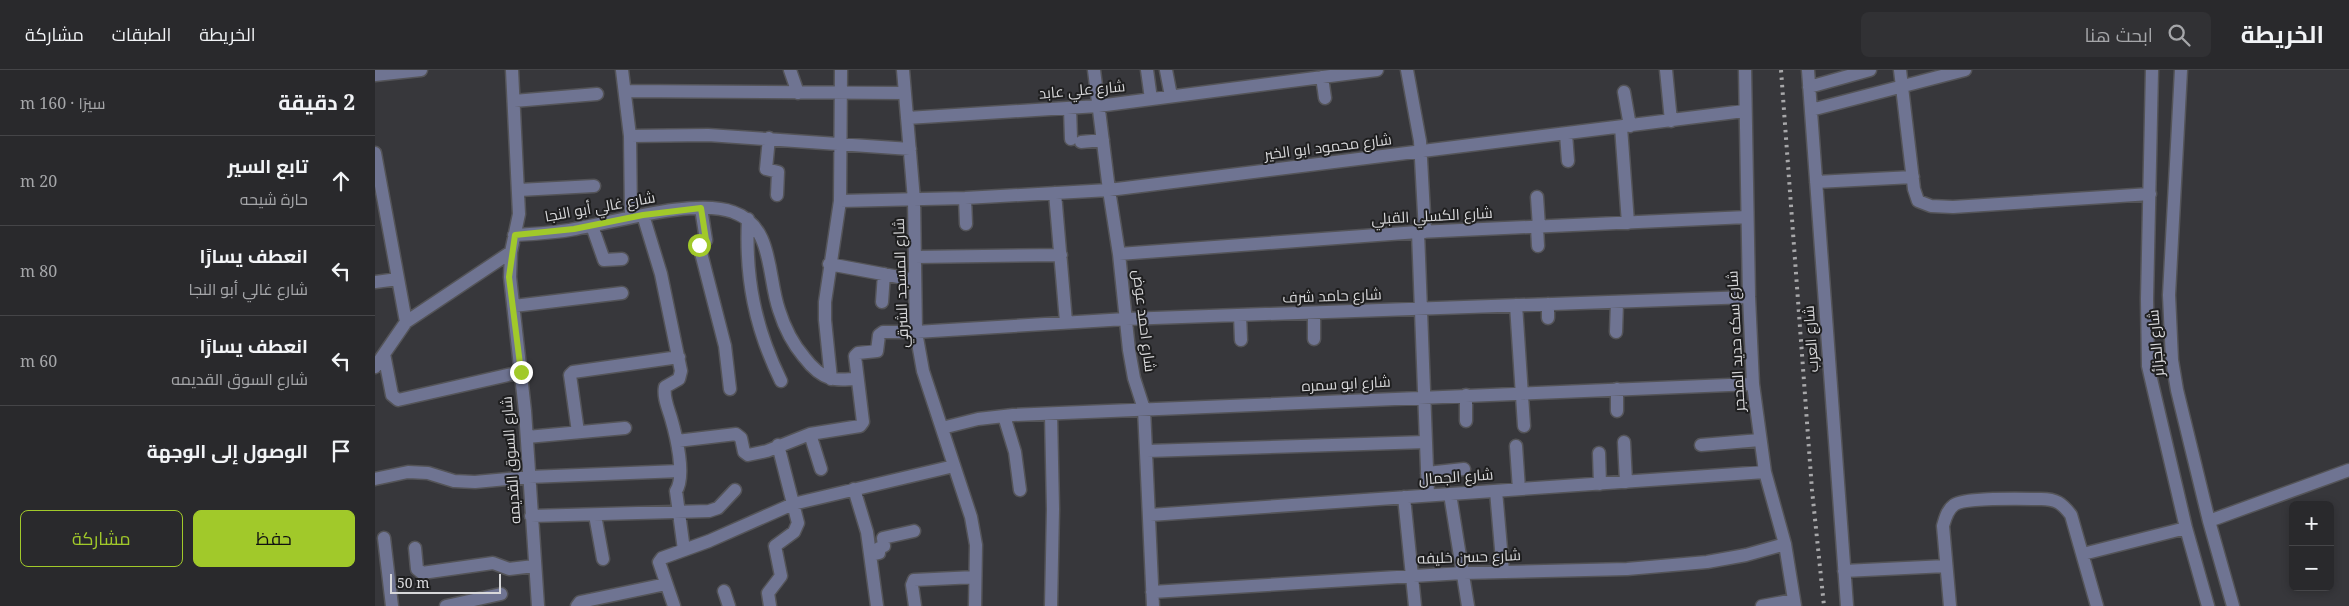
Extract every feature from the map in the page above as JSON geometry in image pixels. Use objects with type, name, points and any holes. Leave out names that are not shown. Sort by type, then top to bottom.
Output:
[{"type":"street","points":[[375,75],[421,70]]},
{"type":"street","name":"شارع السوق القديمه","points":[[512,70],[519,214],[511,252],[509,277],[515,306],[527,437],[538,606]]},
{"type":"street","points":[[622,70],[637,216],[661,274],[681,371],[679,379],[665,387],[665,391],[677,441],[680,485],[676,491],[684,550]]},
{"type":"street","points":[[790,70],[798,93]]},
{"type":"street","points":[[831,379],[825,320],[829,264],[837,229],[840,201],[842,143],[841,70]]},
{"type":"street","name":"شارع المسجد الشرقي","points":[[903,70],[914,200],[916,332],[923,371],[973,529],[976,545],[975,606]]},
{"type":"street","name":"شارع احمد عوض","points":[[1094,70],[1119,254],[1131,363],[1144,409],[1153,606]]},
{"type":"street","points":[[1147,70],[1151,99]]},
{"type":"street","points":[[1166,70],[1171,96]]},
{"type":"street","name":"شارع علي عابد","points":[[907,118],[1098,106],[1377,70]]},
{"type":"street","points":[[1407,70],[1421,152],[1421,309],[1428,495]]},
{"type":"street","points":[[1666,70],[1671,120]]},
{"type":"street","name":"شارع سكه حديد المحجر","points":[[1745,70],[1744,111],[1753,384],[1759,440],[1765,472],[1785,544],[1795,603]]},
{"type":"street","name":"شارع العرب","points":[[1808,70],[1847,606]]},
{"type":"street","points":[[1809,87],[1870,70]]},
{"type":"street","points":[[1900,70],[1913,177],[1918,200],[1931,206],[1953,207],[2150,194]]},
{"type":"street","points":[[1811,110],[1965,70]]},
{"type":"street","name":"شارع الجزائر","points":[[2152,70],[2148,366],[2186,528],[2208,606]]},
{"type":"street","name":"شارع الجزائر","points":[[2181,70],[2169,295],[2170,330],[2177,390],[2209,521],[2233,606]]},
{"type":"street","points":[[1321,77],[1325,98]]},
{"type":"street","points":[[625,91],[905,93]]},
{"type":"street","points":[[1624,92],[1628,223]]},
{"type":"street","points":[[514,101],[597,94]]},
{"type":"street","points":[[1070,108],[1076,140],[1103,140]]},
{"type":"street","name":"شارع محمود ابو الخير","points":[[840,201],[965,198],[1109,190],[1744,111]]},
{"type":"street","points":[[1566,134],[1568,161]]},
{"type":"street","points":[[630,136],[708,135],[910,149]]},
{"type":"street","points":[[769,138],[766,169],[778,172],[777,195]]},
{"type":"street","points":[[375,153],[380,212],[406,322]]},
{"type":"street","points":[[1816,182],[1913,177]]},
{"type":"street","points":[[519,190],[594,186]]},
{"type":"street","points":[[1055,193],[1066,322]]},
{"type":"street","points":[[1537,197],[1537,246]]},
{"type":"street","points":[[965,198],[966,224]]},
{"type":"street","points":[[701,208],[706,240],[699,245],[725,346],[730,389]]},
{"type":"street","name":"شارع غالي أبو النجا","points":[[515,235],[593,226],[637,216],[701,208],[732,211],[748,219]]},
{"type":"street","name":"شارع الكسلي القبلي","points":[[1119,254],[1422,232],[1747,217]]},
{"type":"street","points":[[677,441],[737,434],[741,438],[744,452],[748,455],[767,451],[778,445],[810,434],[857,427],[862,424],[856,379],[831,379],[808,362],[792,340],[778,309],[764,245],[757,230],[748,219]]},
{"type":"street","points":[[748,219],[747,247],[752,302],[759,330],[781,381]]},
{"type":"street","points":[[593,226],[604,260],[622,259]]},
{"type":"street","points":[[375,366],[406,322],[511,252]]},
{"type":"street","points":[[915,257],[1061,255]]},
{"type":"street","points":[[829,264],[915,280]]},
{"type":"street","points":[[882,302],[884,274]]},
{"type":"street","points":[[375,282],[397,279]]},
{"type":"street","points":[[515,306],[621,293]]},
{"type":"street","name":"شارع حامد شرف","points":[[856,379],[855,356],[857,353],[877,351],[880,333],[1126,319],[1749,297]]},
{"type":"street","points":[[1616,332],[1617,302]]},
{"type":"street","points":[[1548,304],[1548,318]]},
{"type":"street","points":[[1516,306],[1524,426]]},
{"type":"street","points":[[1314,313],[1314,339]]},
{"type":"street","points":[[1240,315],[1241,340]]},
{"type":"street","points":[[384,354],[392,395],[398,400],[521,372]]},
{"type":"street","points":[[578,432],[570,375],[573,372],[679,357]]},
{"type":"street","name":"شارع ابو سمره","points":[[941,428],[978,419],[1004,416],[1424,396],[1753,384]]},
{"type":"street","points":[[1617,389],[1617,411]]},
{"type":"street","points":[[1465,395],[1466,421]]},
{"type":"street","points":[[1051,414],[1053,509],[1051,606]]},
{"type":"street","points":[[1004,416],[1015,452],[1020,490]]},
{"type":"street","points":[[527,437],[625,428]]},
{"type":"street","points":[[810,434],[821,469]]},
{"type":"street","points":[[1701,445],[1759,440]]},
{"type":"street","points":[[1147,451],[1426,442]]},
{"type":"street","points":[[1624,442],[1626,482]]},
{"type":"street","points":[[769,606],[768,593],[781,576],[775,546],[798,526],[778,445]]},
{"type":"street","points":[[1516,446],[1519,489]]},
{"type":"street","points":[[1599,453],[1601,484]]},
{"type":"street","points":[[674,606],[659,560],[793,504],[954,466]]},
{"type":"street","points":[[1427,473],[1464,469]]},
{"type":"street","points":[[2209,521],[2349,470]]},
{"type":"street","points":[[375,479],[408,472],[428,473],[464,482],[529,476],[680,471]]},
{"type":"street","name":"شارع الجمال","points":[[1150,515],[1765,472]]},
{"type":"street","points":[[854,489],[871,554],[877,606]]},
{"type":"street","points":[[531,516],[679,513],[714,510],[735,490]]},
{"type":"street","points":[[1496,491],[1503,572]]},
{"type":"street","points":[[1450,494],[1468,606]]},
{"type":"street","points":[[1404,497],[1415,606]]},
{"type":"street","points":[[1950,606],[1943,526],[1947,514],[1954,504],[1967,500],[2053,499],[2063,504],[2071,515],[2097,606]]},
{"type":"street","points":[[595,514],[603,559]]},
{"type":"street","points":[[2083,554],[2186,528]]},
{"type":"street","points":[[871,554],[879,553],[879,548],[884,546],[883,538],[914,531]]},
{"type":"street","points":[[384,538],[393,606]]},
{"type":"street","name":"شارع حسن خليفه","points":[[1152,592],[1463,573],[1627,569],[1687,564],[1746,554],[1785,544]]},
{"type":"street","points":[[415,548],[417,569],[423,573],[493,563],[509,569],[534,566]]},
{"type":"street","points":[[1844,571],[1946,566]]},
{"type":"street","points":[[915,606],[912,585],[914,580],[975,576]]},
{"type":"street","points":[[577,606],[580,602],[666,584]]},
{"type":"street","points":[[724,591],[729,606]]},
{"type":"street","points":[[446,606],[464,604],[501,594]]},
{"type":"street","points":[[1762,606],[1795,603]]},
{"type":"railway","points":[[1781,70],[1812,490],[1824,606]]},
{"type":"route","points":[[521,372],[515,306],[509,277],[511,252],[515,235],[574,229],[643,215],[701,208],[706,240],[699,245]]}]
